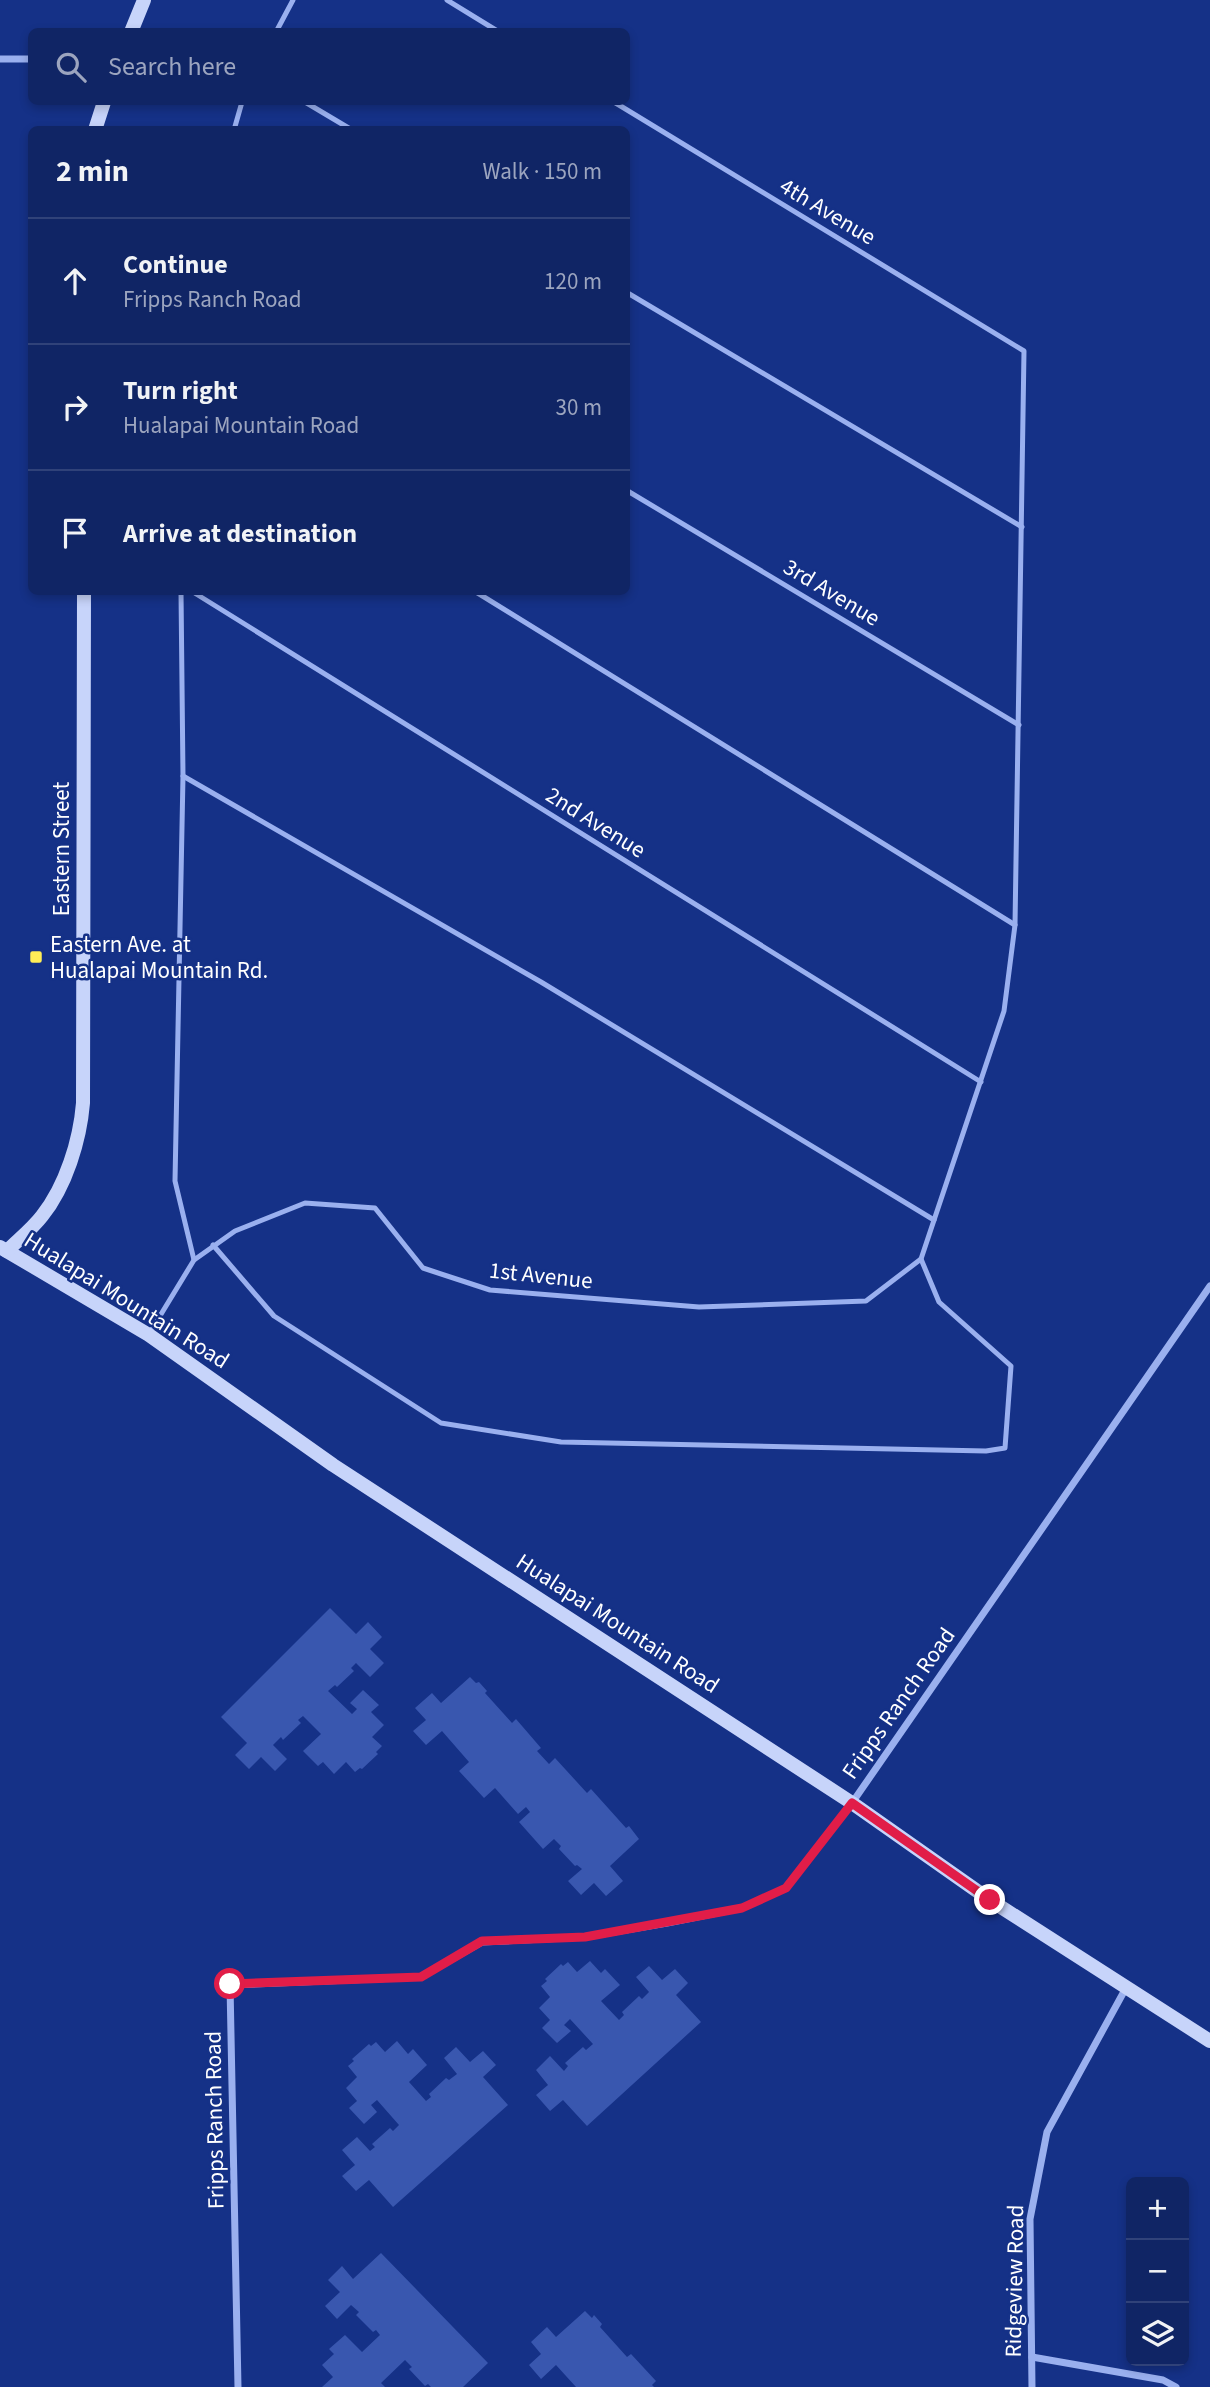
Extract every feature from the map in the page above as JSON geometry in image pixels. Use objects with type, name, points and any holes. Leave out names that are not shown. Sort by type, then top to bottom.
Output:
[{"type":"main road","points":[[133,28],[144,0]]},
{"type":"main road","points":[[95,126],[103,105]]},
{"type":"main road","name":"Eastern Street","points":[[3,1249],[43,1215],[63,1180],[81,1128],[84,595]]},
{"type":"main road","name":"Hualapai Mountain Road","points":[[3,1249],[149,1335],[333,1465],[852,1803],[990,1900],[1210,2041]]},
{"type":"street","points":[[0,59],[28,59]]},
{"type":"street","name":"Fripps Ranch Road","points":[[238,2387],[230,1984],[421,1977],[482,1941],[585,1937],[742,1908],[786,1888],[852,1803],[1210,1286]]},
{"type":"street","name":"Ridgeview Road","points":[[1032,2387],[1030,2219],[1047,2132],[1127,1986]]},
{"type":"street","points":[[1032,2357],[1163,2380],[1176,2387]]},
{"type":"lane","points":[[278,28],[293,0]]},
{"type":"lane","points":[[447,0],[492,28]]},
{"type":"lane","points":[[235,126],[241,105]]},
{"type":"lane","points":[[310,105],[345,126]]},
{"type":"lane","name":"4th Avenue","points":[[619,105],[1024,351],[1021,527]]},
{"type":"lane","points":[[213,1245],[274,1316],[440,1423],[561,1442],[986,1451],[1005,1448],[1011,1366],[939,1302],[920,1259],[1004,1012],[1015,925],[1021,527],[630,294]]},
{"type":"lane","name":"3rd Avenue","points":[[630,492],[1019,725]]},
{"type":"lane","points":[[181,595],[183,776],[175,1181],[194,1261]]},
{"type":"lane","name":"2nd Avenue","points":[[199,595],[981,1082]]},
{"type":"lane","points":[[481,595],[1015,925]]},
{"type":"lane","points":[[183,776],[541,982],[934,1220]]},
{"type":"lane","name":"1st Avenue","points":[[149,1335],[194,1261],[235,1231],[305,1203],[375,1208],[423,1268],[490,1290],[699,1307],[866,1301],[920,1259]]},
{"type":"building","points":[[330,1608],[356,1634],[368,1622],[382,1637],[370,1649],[384,1663],[370,1677],[356,1663],[351,1668],[354,1671],[337,1687],[335,1685],[328,1691],[352,1714],[357,1709],[350,1703],[363,1690],[379,1705],[371,1712],[384,1725],[372,1737],[382,1746],[376,1752],[378,1754],[355,1772],[346,1762],[334,1774],[323,1762],[318,1766],[303,1751],[321,1734],[303,1716],[298,1720],[301,1723],[283,1740],[281,1737],[273,1745],[287,1759],[275,1771],[261,1757],[249,1769],[235,1755],[247,1743],[221,1717]]},
{"type":"building","points":[[470,1677],[476,1683],[479,1682],[487,1691],[485,1693],[512,1723],[516,1719],[541,1748],[537,1751],[549,1764],[555,1758],[587,1793],[591,1789],[639,1839],[610,1866],[623,1881],[606,1896],[594,1883],[581,1895],[568,1881],[582,1869],[575,1866],[559,1849],[561,1846],[554,1839],[543,1849],[519,1822],[530,1812],[526,1807],[518,1814],[495,1788],[484,1798],[459,1771],[469,1762],[442,1731],[426,1745],[413,1731],[426,1720],[415,1708],[432,1693],[441,1703]]},
{"type":"building","points":[[590,1961],[601,1973],[605,1969],[620,1985],[601,2001],[619,2020],[624,2015],[622,2012],[639,1996],[642,1999],[649,1992],[636,1977],[649,1966],[662,1980],[675,1969],[688,1983],[676,1995],[701,2022],[587,2126],[563,2100],[550,2111],[536,2095],[548,2085],[536,2070],[550,2056],[564,2071],[568,2066],[565,2063],[583,2047],[586,2050],[593,2044],[570,2019],[564,2025],[571,2031],[557,2043],[542,2028],[550,2020],[539,2008],[550,1997],[541,1986],[561,1964],[563,1966],[568,1962],[577,1972]]},
{"type":"building","points":[[397,2041],[408,2054],[413,2049],[427,2065],[409,2082],[426,2101],[431,2097],[429,2094],[446,2078],[449,2080],[457,2074],[444,2058],[456,2047],[470,2062],[483,2051],[496,2065],[483,2077],[508,2105],[393,2207],[369,2180],[356,2191],[342,2176],[355,2165],[342,2150],[357,2137],[370,2151],[375,2147],[372,2144],[390,2128],[393,2131],[399,2125],[377,2100],[371,2105],[377,2112],[364,2124],[349,2108],[357,2101],[346,2088],[357,2077],[348,2066],[354,2061],[352,2059],[369,2044],[371,2046],[376,2042],[385,2052]]},
{"type":"building","points":[[381,2253],[488,2363],[463,2387],[425,2386],[409,2369],[412,2367],[405,2360],[381,2383],[385,2387],[322,2387],[333,2377],[322,2365],[334,2354],[329,2349],[345,2335],[362,2352],[380,2335],[376,2330],[373,2332],[356,2315],[359,2312],[351,2305],[337,2319],[325,2306],[340,2292],[328,2280],[342,2266],[353,2279]]},
{"type":"building","points":[[585,2311],[592,2318],[594,2315],[602,2324],[600,2327],[627,2357],[631,2354],[656,2381],[652,2385],[654,2387],[576,2387],[556,2365],[541,2379],[529,2365],[541,2354],[531,2342],[547,2327],[556,2337]]},
{"type":"place","name":"Eastern Ave. at Hualapai Mountain Rd.","points":[[36,957]]},
{"type":"route","points":[[230,1984],[421,1977],[482,1941],[585,1937],[742,1908],[786,1888],[852,1803],[990,1900]]}]
